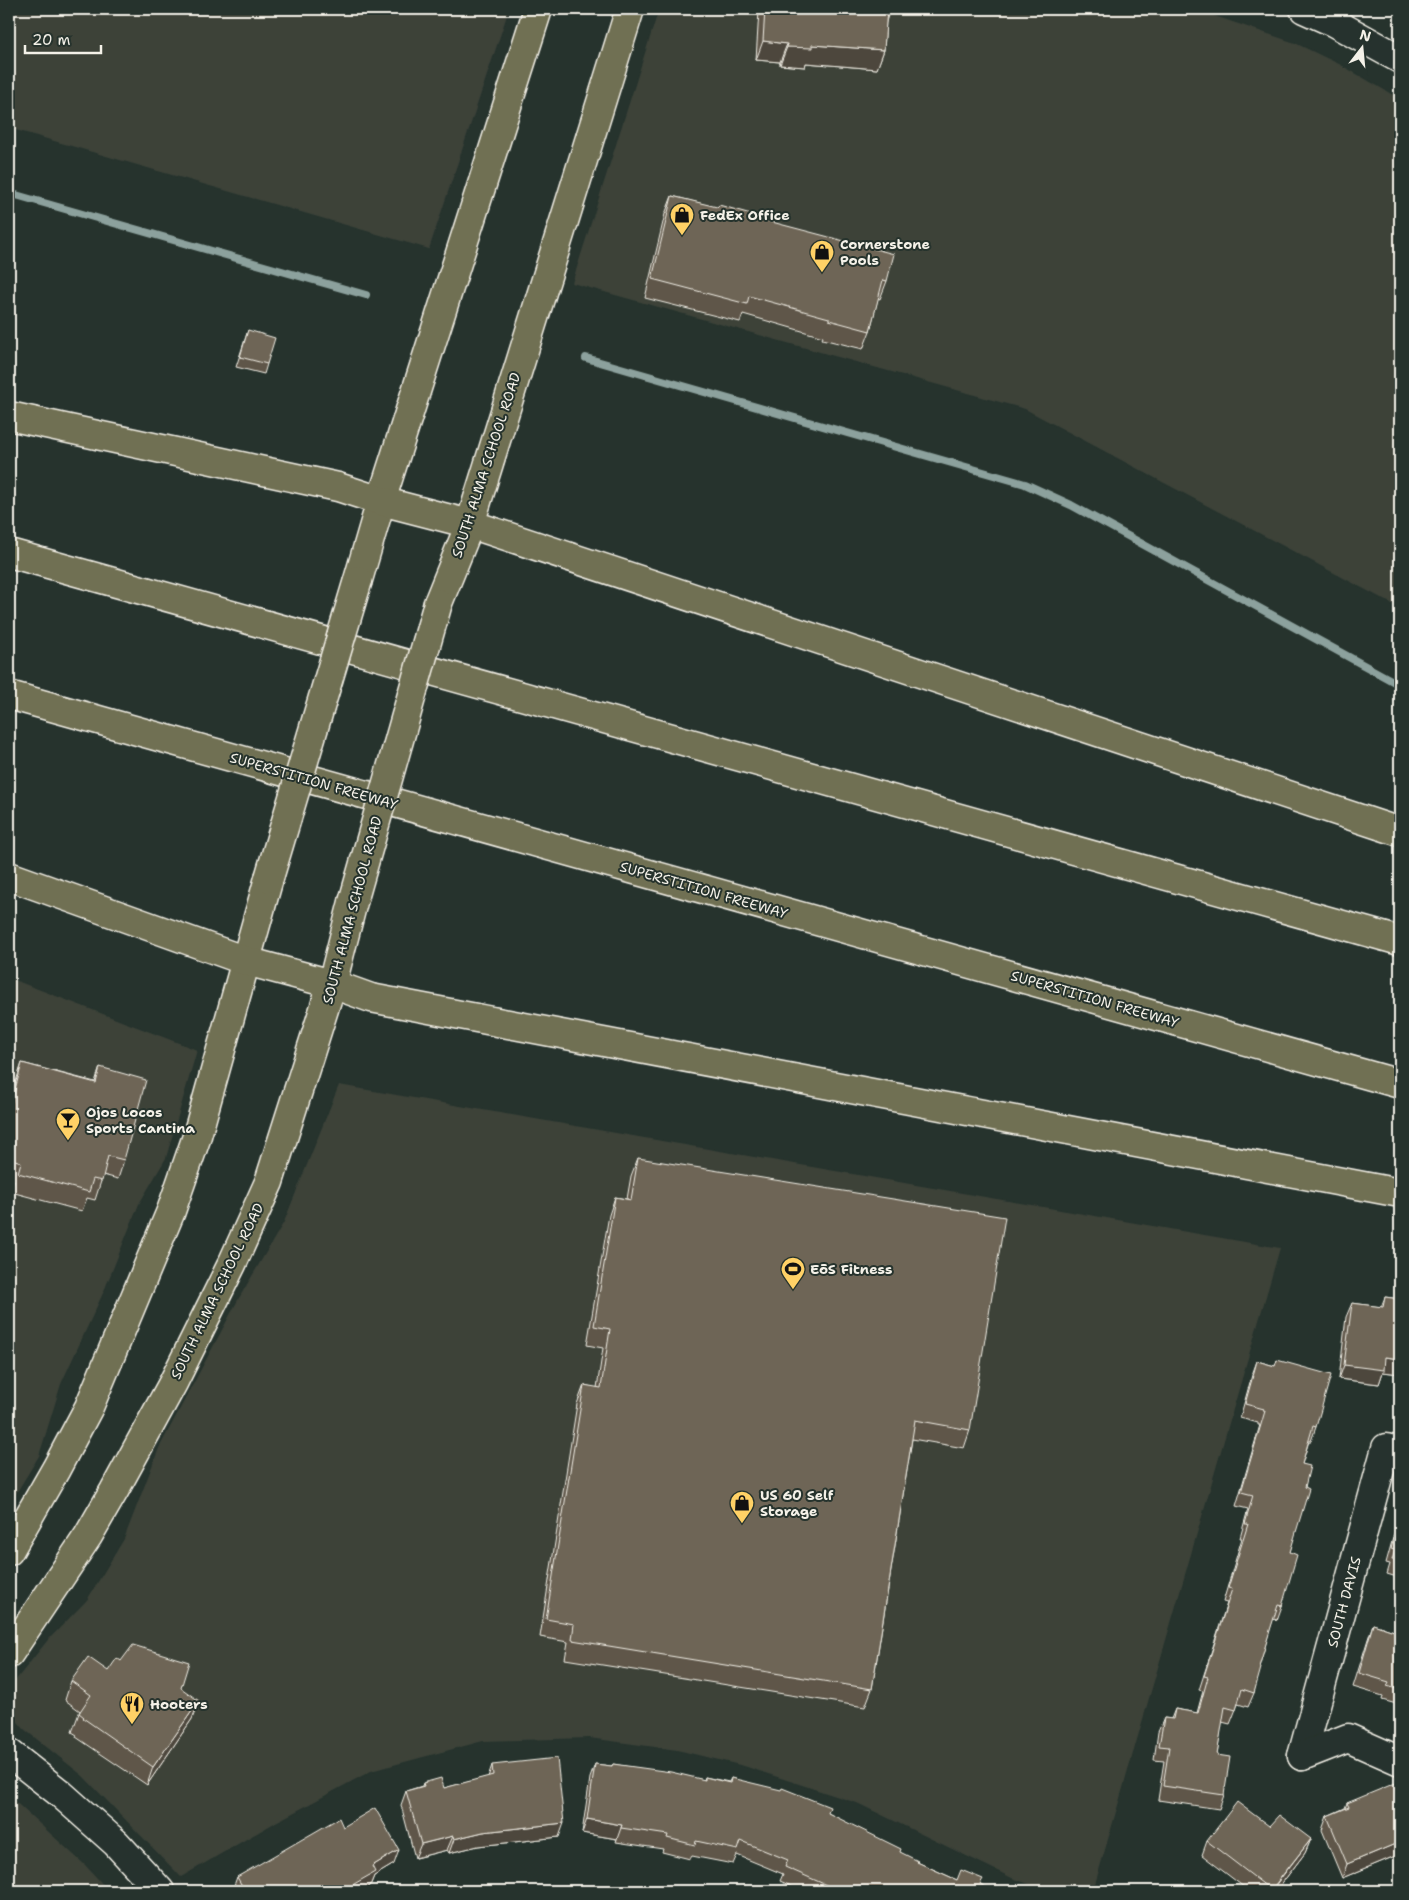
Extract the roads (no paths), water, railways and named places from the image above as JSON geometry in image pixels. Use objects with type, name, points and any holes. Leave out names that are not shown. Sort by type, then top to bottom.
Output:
[{"type":"main road","points":[[9,1550],[89,1407],[171,1211],[196,1139],[269,878],[381,501],[538,9]]},
{"type":"main road","name":"SOUTH ALMA SCHOOL ROAD","points":[[9,1654],[88,1536],[114,1491],[173,1383],[232,1264],[269,1182],[332,984],[353,902],[438,603],[470,524],[630,9]]},
{"type":"main road","points":[[9,416],[338,486],[381,501],[470,524],[1400,832]]},
{"type":"main road","points":[[9,553],[1400,940]]},
{"type":"main road","name":"SUPERSTITION FREEWAY","points":[[9,695],[1400,1084]]},
{"type":"main road","points":[[9,876],[246,961],[332,984],[370,998],[1400,1193]]},
{"type":"street","points":[[1304,9],[1333,22],[1400,59]]},
{"type":"street","name":"SOUTH DAVIS","points":[[1393,1450],[1302,1756],[1348,1738],[1400,1761]]},
{"type":"street","points":[[9,1753],[61,1794],[116,1843],[160,1891]]},
{"type":"waterway","points":[[9,193],[366,295]]},
{"type":"waterway","points":[[586,358],[1025,484],[1071,505],[1400,685]]},
{"type":"place","name":"FedEx Office","points":[[682,236]]},
{"type":"place","name":"Cornerstone Pools","points":[[822,273]]},
{"type":"place","name":"Ojos Locos Sports Cantina","points":[[68,1141]]},
{"type":"place","name":"EōS Fitness","points":[[793,1290]]},
{"type":"place","name":"US 60 Self Storage","points":[[742,1524]]},
{"type":"place","name":"Hooters","points":[[132,1725]]}]
